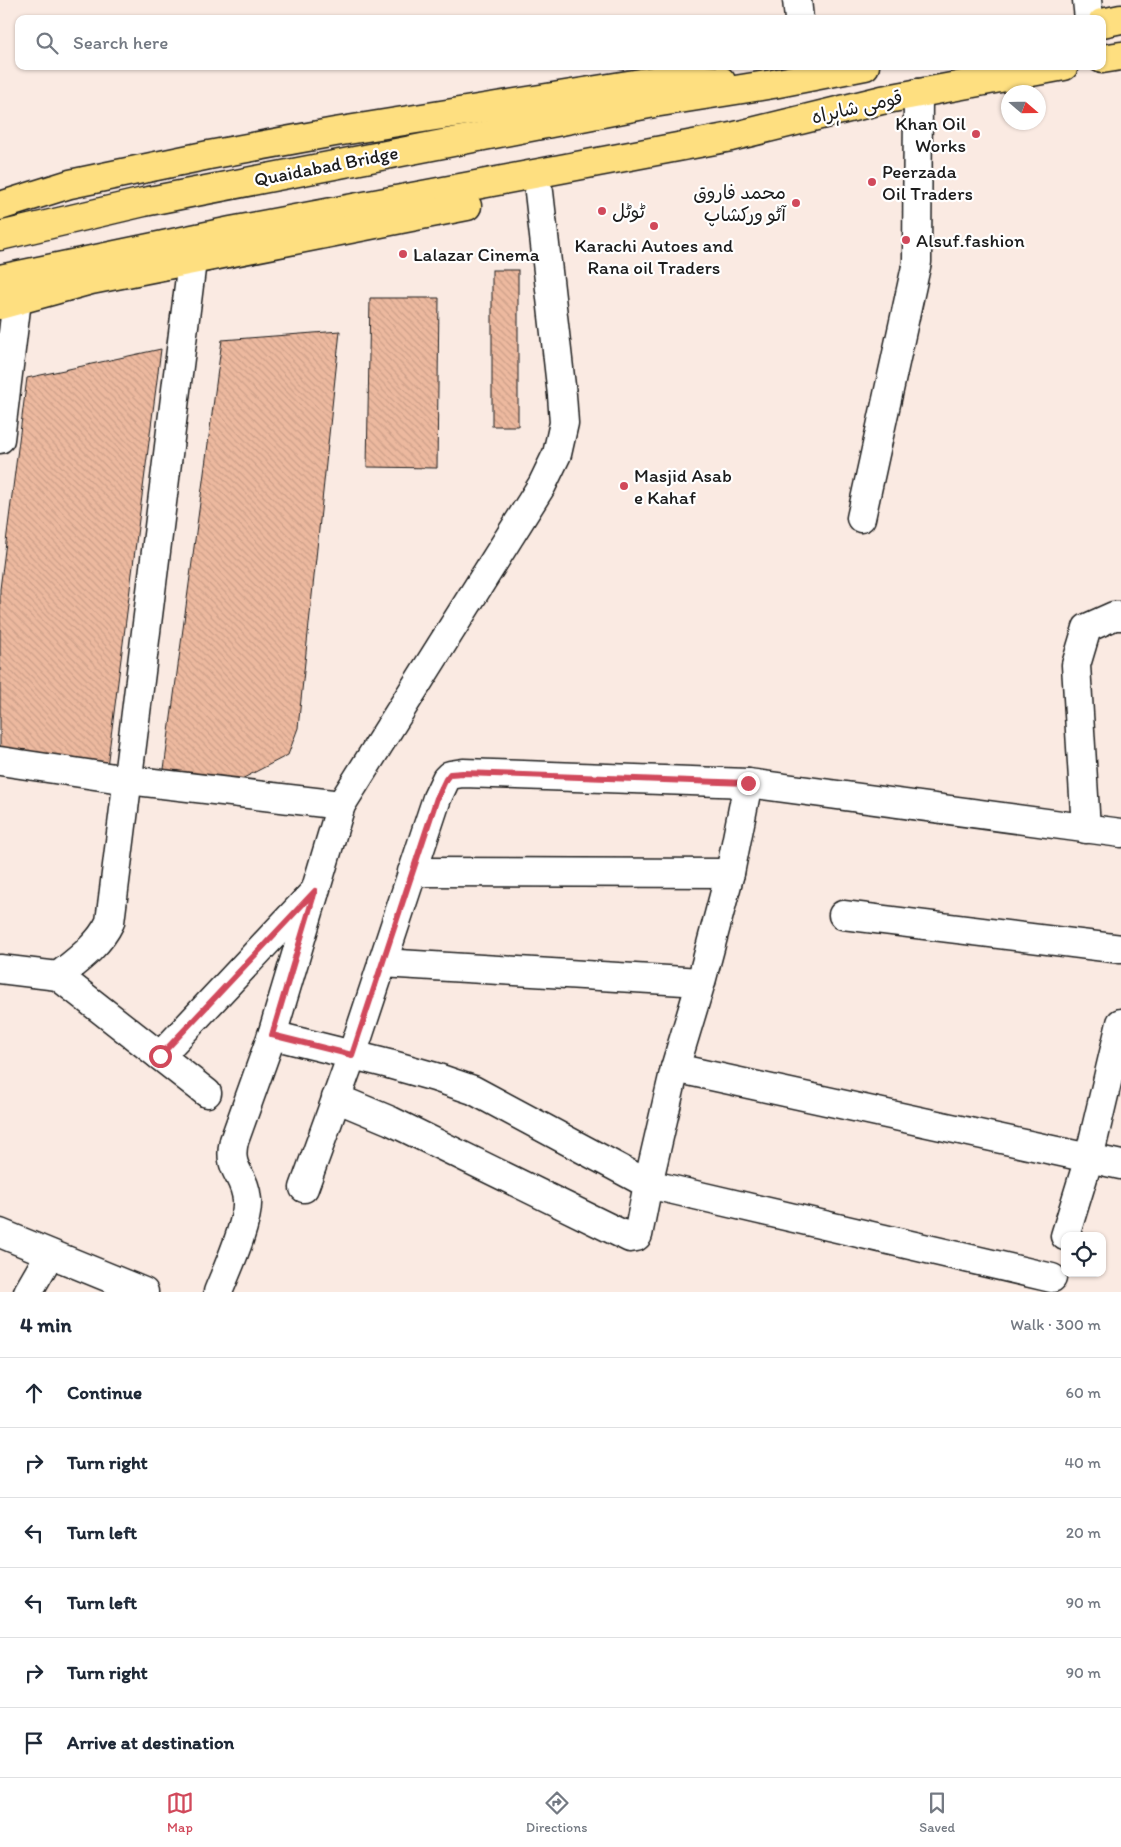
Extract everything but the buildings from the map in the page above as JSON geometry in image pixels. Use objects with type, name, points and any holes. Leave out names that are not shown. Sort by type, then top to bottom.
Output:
[{"type":"highway","points":[[1106,22],[1121,19]]},
{"type":"highway","points":[[1106,58],[1121,56]]},
{"type":"highway","name":"قومی شاہراہ","points":[[654,103],[773,84],[806,72],[826,70]]},
{"type":"highway","name":"قومی شاہراہ","points":[[0,279],[231,231],[731,137],[882,100],[1042,70]]},
{"type":"highway","points":[[0,206],[70,184],[209,155],[345,130],[672,78],[773,84]]},
{"type":"highway","name":"Quaidabad Bridge","points":[[0,236],[154,200],[654,103]]},
{"type":"highway","points":[[9,302],[91,280],[661,168],[731,137]]},
{"type":"street","points":[[797,0],[799,15]]},
{"type":"street","points":[[1087,0],[1089,15]]},
{"type":"street","points":[[861,518],[917,262],[918,93]]},
{"type":"street","points":[[218,1292],[247,1211],[245,1188],[235,1167],[232,1153],[272,1035],[341,805],[542,485],[557,454],[564,423],[539,192]]},
{"type":"street","points":[[58,976],[96,944],[110,922],[192,261]]},
{"type":"street","points":[[0,439],[9,302]]},
{"type":"street","points":[[1086,829],[1076,665],[1087,628],[1114,616],[1121,616]]},
{"type":"street","points":[[0,761],[128,780],[341,805]]},
{"type":"street","points":[[304,1188],[352,1055],[437,798],[450,774],[748,783],[1121,834]]},
{"type":"street","points":[[336,1098],[391,1121],[630,1238],[636,1237],[675,1068],[701,982],[730,874],[748,783]]},
{"type":"street","points":[[412,872],[730,874]]},
{"type":"street","points":[[160,1056],[315,891]]},
{"type":"street","points":[[843,915],[1121,949]]},
{"type":"street","points":[[382,963],[701,982]]},
{"type":"street","points":[[0,969],[58,976],[207,1092]]},
{"type":"street","points":[[1066,1232],[1089,1158],[1121,1023]]},
{"type":"street","points":[[272,1035],[435,1077],[473,1090],[648,1184],[1049,1285],[1061,1248]]},
{"type":"street","points":[[675,1068],[1121,1165]]},
{"type":"street","points":[[0,1233],[144,1292]]},
{"type":"street","points":[[28,1292],[50,1254]]},
{"type":"place","name":"Khan Oil Works","points":[[976,134]]},
{"type":"place","name":"Peerzada Oil Traders","points":[[872,182]]},
{"type":"place","name":"محمد فاروق آٹو ورکشاپ","points":[[796,203]]},
{"type":"place","name":"ٹوٹل","points":[[602,211]]},
{"type":"place","name":"Karachi Autoes and Rana oil Traders","points":[[654,226]]},
{"type":"place","name":"Alsuf.fashion","points":[[906,240]]},
{"type":"place","name":"Lalazar Cinema","points":[[403,254]]},
{"type":"place","name":"Masjid Asab e Kahaf","points":[[624,486]]},
{"type":"route","points":[[160,1056],[315,891],[272,1035],[352,1055],[437,798],[450,774],[748,783]]}]
